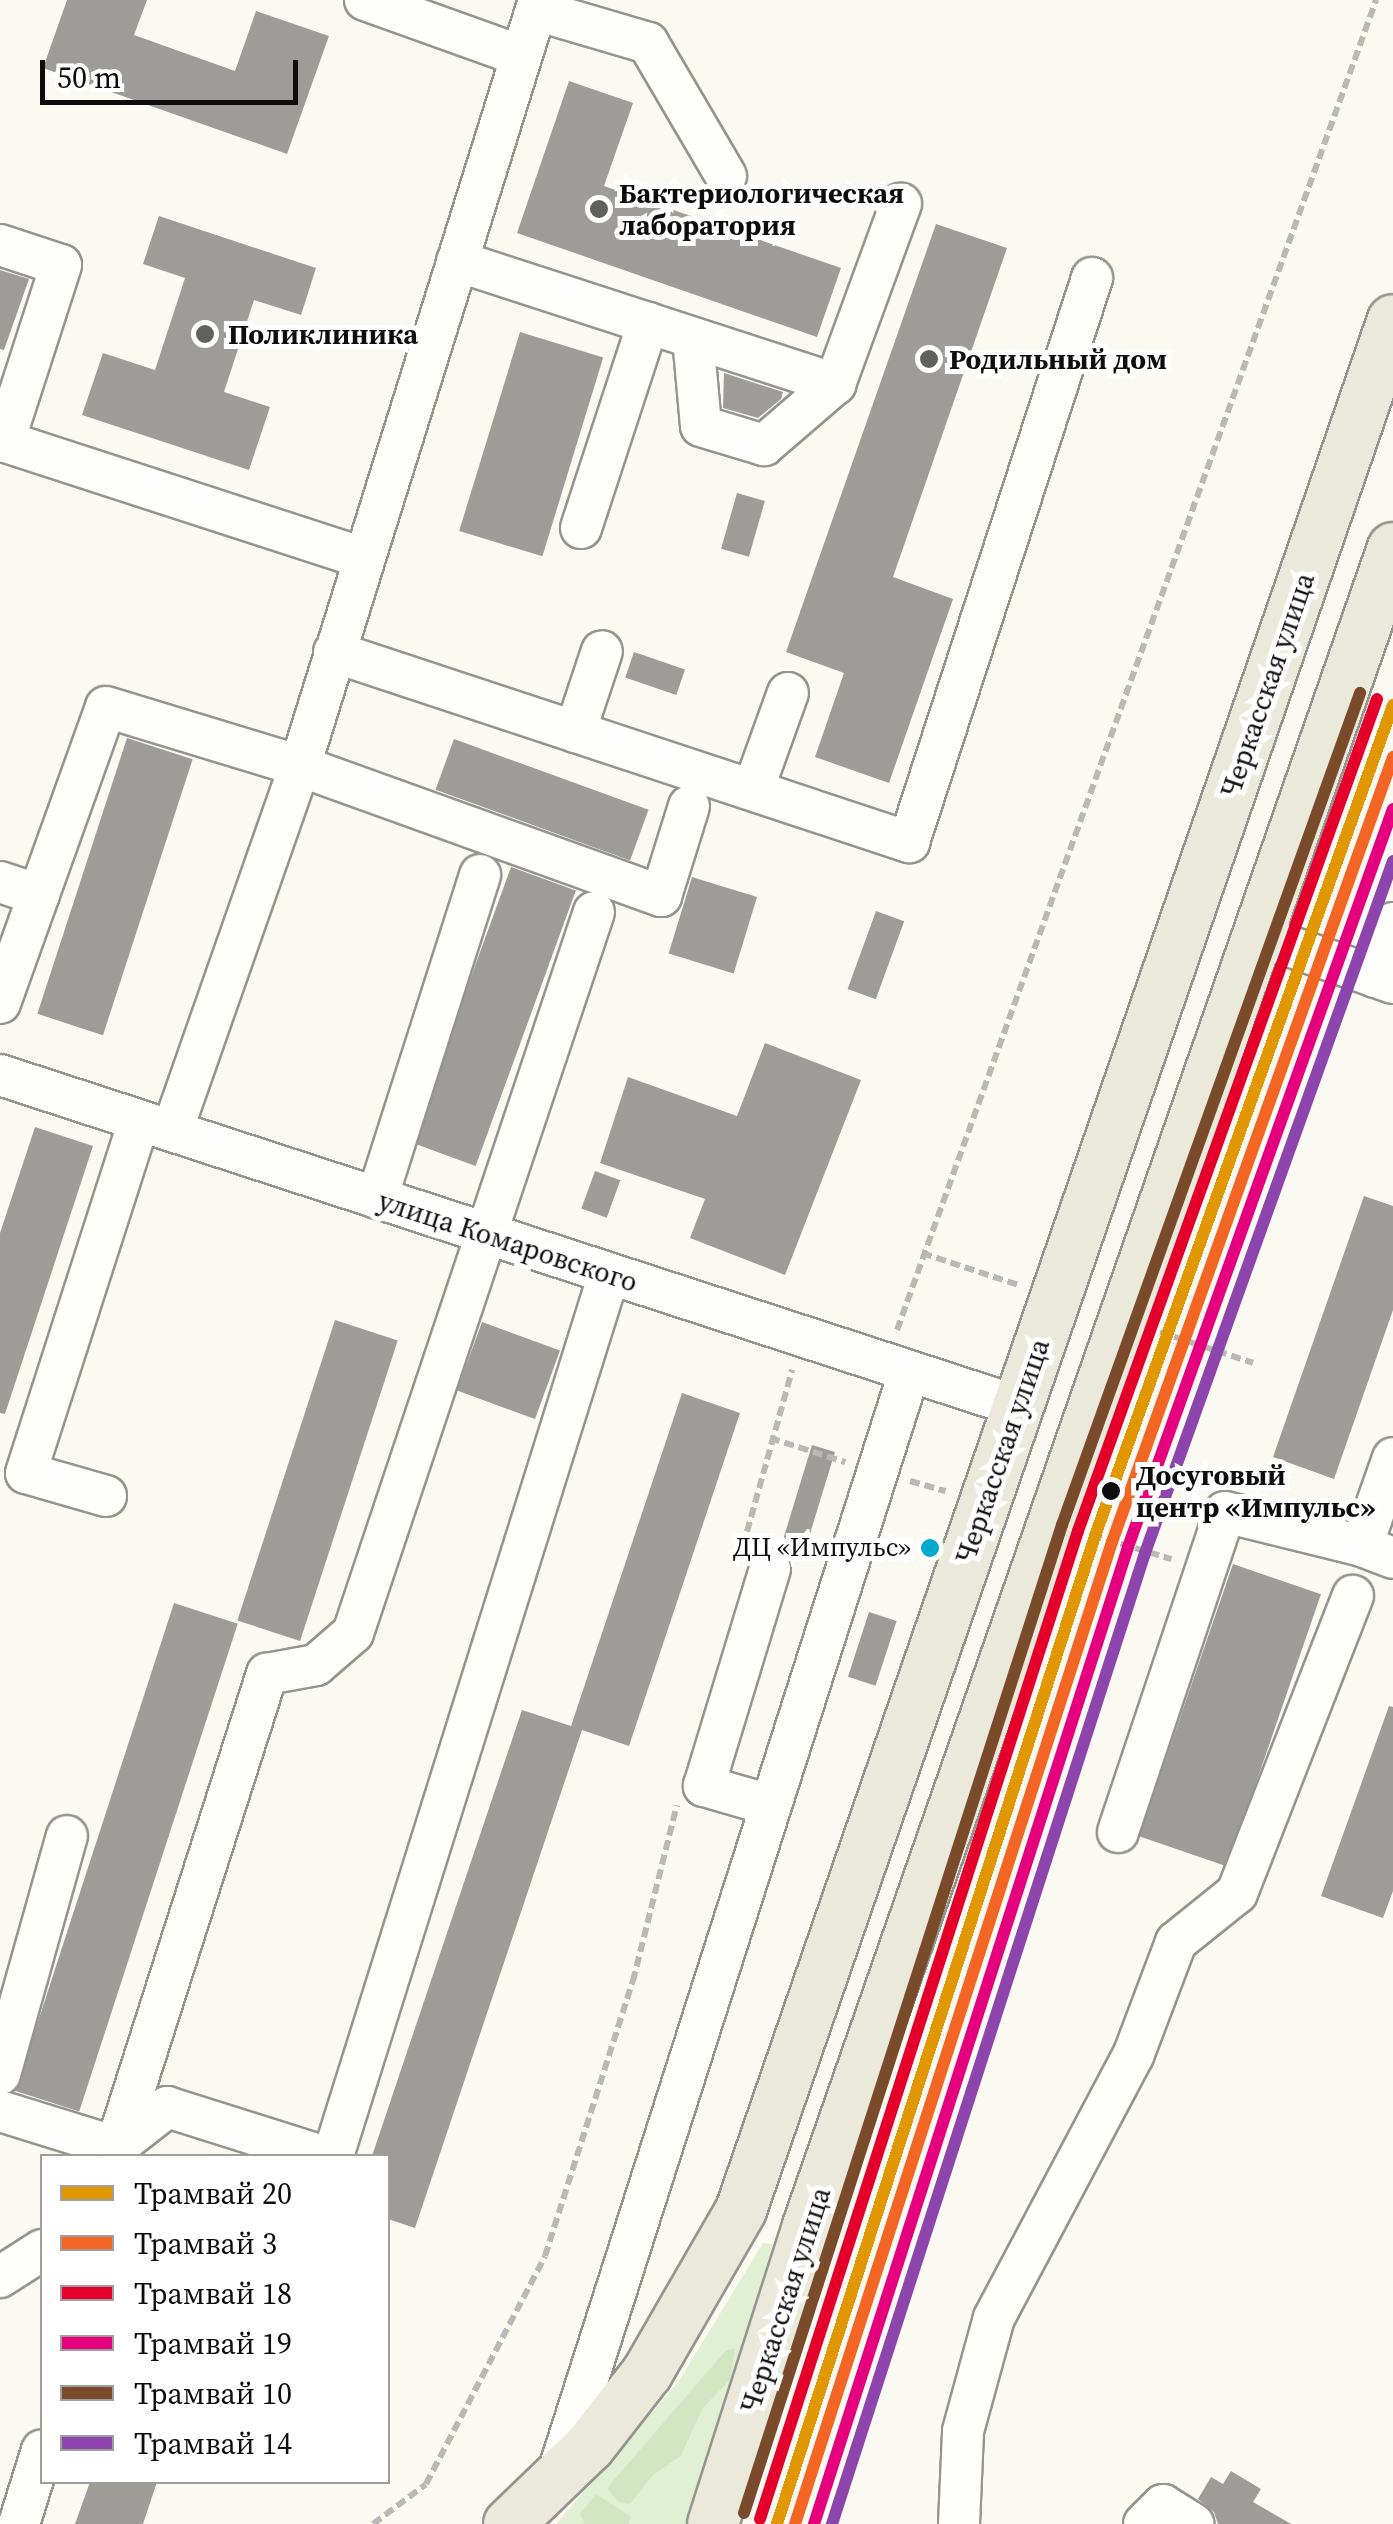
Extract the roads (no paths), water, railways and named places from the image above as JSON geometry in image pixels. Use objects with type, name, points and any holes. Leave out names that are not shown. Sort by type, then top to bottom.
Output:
[{"type":"main road","name":"Черкасская улица","points":[[508,2524],[556,2480],[647,2373],[740,2210],[1393,320]]},
{"type":"main road","name":"Черкасская улица","points":[[713,2524],[808,2226],[1393,548]]},
{"type":"main road","points":[[1017,1406],[1086,1428]]},
{"type":"street","points":[[365,0],[522,56]]},
{"type":"street","points":[[106,1496],[26,1473],[156,1126],[300,766],[538,5],[648,44],[726,176]]},
{"type":"street","points":[[693,338],[702,426],[764,445],[835,384],[901,204]]},
{"type":"street","points":[[0,245],[61,265],[2,441],[364,558]]},
{"type":"street","points":[[457,262],[835,384]]},
{"type":"street","points":[[334,652],[909,842],[1092,278]]},
{"type":"street","points":[[581,528],[648,323]]},
{"type":"street","points":[[575,732],[602,651]]},
{"type":"street","points":[[753,790],[788,693]]},
{"type":"street","points":[[0,1002],[106,707],[300,766],[661,896],[689,806]]},
{"type":"street","points":[[376,1198],[480,875]]},
{"type":"street","points":[[0,882],[39,895]]},
{"type":"street","points":[[116,2152],[268,1674],[316,1666],[354,1633],[483,1232],[594,912]]},
{"type":"street","points":[[1258,934],[1384,980],[1393,923]]},
{"type":"street","name":"улица Комаровского","points":[[0,1075],[1017,1406]]},
{"type":"street","points":[[334,2154],[609,1274]]},
{"type":"street","points":[[556,2480],[909,1373]]},
{"type":"street","points":[[1118,1832],[1225,1512],[1377,1552],[1393,1458]]},
{"type":"street","points":[[755,1562],[704,1786],[770,1805]]},
{"type":"street","points":[[959,2524],[963,2431],[994,2318],[1134,2056],[1176,1942],[1236,1893],[1353,1596]]},
{"type":"street","points":[[0,2074],[67,1836]]},
{"type":"street","points":[[116,2152],[167,2107],[316,2154]]},
{"type":"street","points":[[0,2111],[116,2152]]},
{"type":"street","points":[[0,2276],[40,2251]]},
{"type":"street","points":[[19,2524],[40,2456]]},
{"type":"street","points":[[1144,2524],[1162,2505],[1194,2524]]},
{"type":"tram line","name":"10","points":[[744,2513],[1062,1525],[1360,693]]},
{"type":"tram line","name":"18","points":[[760,2519],[1078,1531],[1377,699]]},
{"type":"tram line","name":"20","points":[[777,2524],[1095,1536],[1393,705]]},
{"type":"tram line","name":"3","points":[[795,2524],[1112,1542],[1393,757]]},
{"type":"tram line","name":"19","points":[[814,2524],[1128,1547],[1393,809]]},
{"type":"tram line","name":"14","points":[[832,2524],[1145,1553],[1393,861]]},
{"type":"place","name":"Бактериологическая лаборатория","points":[[599,209]]},
{"type":"place","name":"Поликлиника","points":[[205,334]]},
{"type":"place","name":"Родильный дом","points":[[929,359]]},
{"type":"place","name":"Досуговый центр «Импульс»","points":[[1111,1491]]},
{"type":"place","name":"ДЦ «Импульс»","points":[[930,1548]]}]
